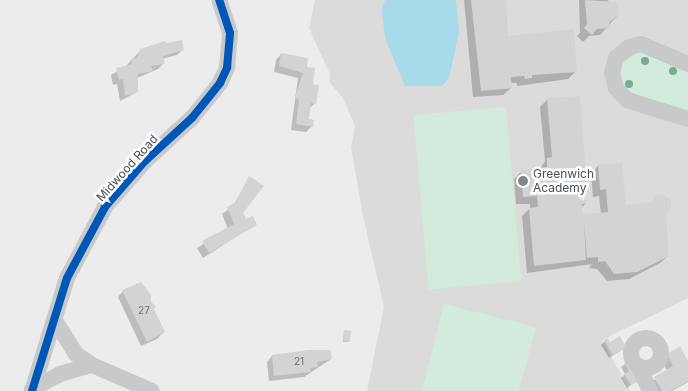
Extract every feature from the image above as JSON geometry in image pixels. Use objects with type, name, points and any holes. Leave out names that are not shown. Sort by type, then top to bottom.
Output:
[{"type":"street","name":"Midwood Road","points":[[32,390],[67,278],[105,207],[145,161],[192,118],[220,83],[228,68],[230,33],[219,0]]},
{"type":"street","points":[[688,64],[640,44],[629,47],[616,58],[612,73],[616,88],[627,100],[688,119]]},
{"type":"street","points":[[54,319],[70,346],[92,365],[152,391]]},
{"type":"street","points":[[32,390],[60,374],[92,365]]},
{"type":"street","points":[[639,368],[650,391]]},
{"type":"shaded area","name":"Greenwich Academy","points":[[315,0],[688,0],[688,298],[602,340],[630,391],[367,391],[384,307],[363,216],[351,147],[355,126],[343,98],[330,83],[330,74],[309,28]]},
{"type":"green space","points":[[643,50],[688,72],[688,111],[636,98],[620,81],[620,66],[625,60]]},
{"type":"green space","points":[[506,107],[521,281],[429,289],[413,115]]},
{"type":"green space","points":[[444,304],[536,327],[519,391],[422,391]]},
{"type":"water","points":[[385,0],[456,0],[459,32],[449,78],[442,86],[405,86],[385,38],[382,11]]},
{"type":"building","points":[[471,0],[506,0],[508,36],[574,29],[577,72],[532,75],[532,78],[525,79],[524,76],[511,77],[512,88],[481,91]]},
{"type":"building","points":[[585,0],[616,2],[619,14],[609,23],[609,28],[597,29],[592,35],[584,28],[587,24]]},
{"type":"building","points":[[182,40],[184,50],[163,56],[165,64],[151,66],[153,71],[138,74],[138,92],[125,96],[123,79],[119,80],[116,68],[132,64],[131,59],[137,58],[140,49],[165,41],[166,43]]},
{"type":"building","points":[[281,53],[308,58],[307,67],[315,68],[313,84],[319,85],[316,104],[311,103],[309,119],[314,120],[313,127],[296,124],[299,100],[295,97],[303,73],[279,66]]},
{"type":"building","points":[[580,96],[587,186],[578,187],[579,200],[587,200],[587,203],[582,204],[582,214],[608,212],[606,189],[600,190],[598,165],[622,163],[626,205],[650,203],[656,196],[664,195],[671,200],[671,209],[666,215],[669,256],[637,272],[614,274],[605,261],[598,262],[598,257],[587,258],[584,221],[586,260],[534,266],[529,208],[538,207],[537,196],[523,197],[521,170],[547,167],[547,158],[552,157],[547,98]]},
{"type":"building","points":[[249,176],[264,186],[243,213],[246,219],[253,216],[257,225],[209,253],[202,241],[234,224],[227,207],[236,202]]},
{"type":"building","points":[[141,282],[151,295],[151,302],[156,306],[154,309],[165,332],[147,342],[122,290]]},
{"type":"building","points":[[344,330],[351,331],[349,342],[342,341]]},
{"type":"building","points":[[620,336],[626,348],[613,355],[604,340],[607,338],[610,342]]},
{"type":"building","points":[[680,346],[688,361],[688,381],[670,391],[662,391],[654,377],[673,366],[667,354]]},
{"type":"building","points":[[308,350],[331,350],[332,359],[317,362],[318,367],[310,368],[311,372],[274,376],[272,355]]},
{"type":"building","points":[[632,358],[641,380],[631,385],[624,374],[629,371],[624,363]]},
{"type":"cycle path","points":[[32,391],[67,278],[105,207],[145,161],[192,118],[220,83],[227,68],[230,33],[219,0]]},
{"type":"place","name":"Greenwich Academy","points":[[523,181]]}]
